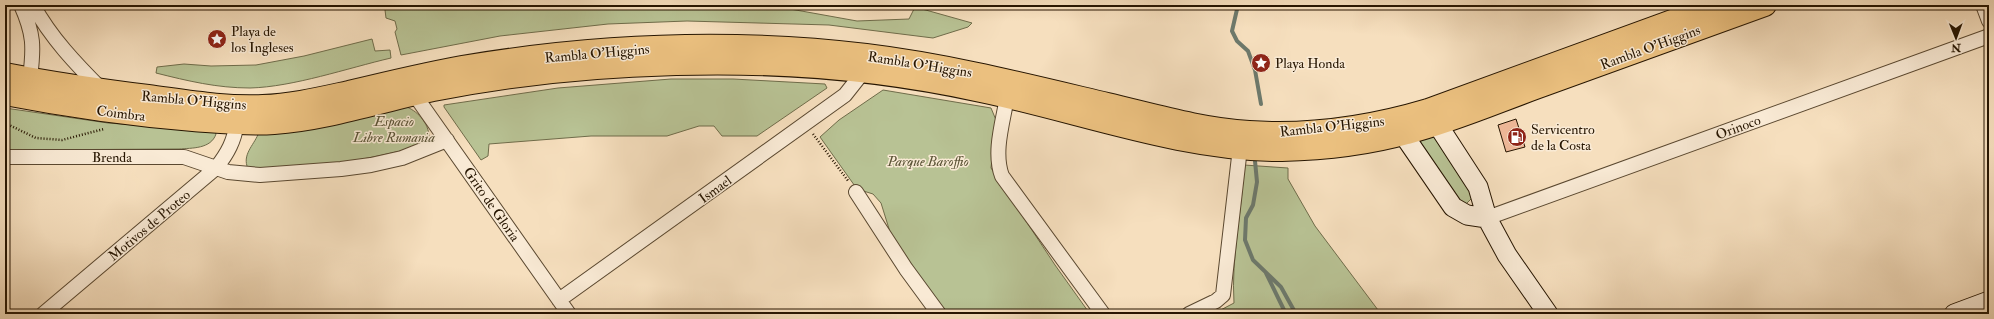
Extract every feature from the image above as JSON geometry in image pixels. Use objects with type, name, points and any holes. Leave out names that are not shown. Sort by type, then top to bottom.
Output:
[{"type":"main road","name":"Rambla O'Higgins","points":[[237,123],[280,122],[414,94],[545,73],[675,64],[751,64],[864,71],[933,81],[1007,97],[1160,135],[1240,148],[1284,150],[1308,148],[1403,134],[1432,117],[1716,5]]},
{"type":"main road","name":"Rambla O'Higgins","points":[[102,90],[215,105],[262,106],[316,99],[408,78],[497,62],[584,53],[718,46],[828,51],[948,67],[1162,117],[1245,132],[1307,132],[1352,127],[1407,116],[1432,117],[1765,5]]},
{"type":"main road","name":"Coimbra","points":[[5,74],[102,90]]},
{"type":"main road","name":"Coimbra","points":[[5,94],[122,113],[237,123]]},
{"type":"main road","points":[[1432,117],[1478,187],[1487,218],[1507,255],[1548,314]]},
{"type":"main road","points":[[1403,134],[1453,207],[1467,215],[1487,218]]},
{"type":"main road","points":[[1954,314],[1989,302]]},
{"type":"street","points":[[21,5],[30,25],[33,39],[33,57],[30,78]]},
{"type":"street","points":[[33,5],[51,34],[70,58],[102,90]]},
{"type":"street","points":[[1983,5],[1989,21]]},
{"type":"street","name":"Orinoco","points":[[1487,218],[1989,36]]},
{"type":"street","name":"Ismael","points":[[559,300],[845,95],[864,71]]},
{"type":"street","name":"Grito de Gloria","points":[[414,94],[569,314]]},
{"type":"street","points":[[1007,97],[998,156],[998,166],[1002,176],[1103,314]]},
{"type":"street","name":"Motivos de Proteo","points":[[43,314],[216,168],[226,157],[234,142],[237,123]]},
{"type":"street","points":[[216,168],[240,174],[260,175],[341,169],[402,158],[447,140]]},
{"type":"street","points":[[1189,314],[1216,302],[1223,295],[1240,148]]},
{"type":"street","name":"Brenda","points":[[5,157],[184,157],[216,168]]},
{"type":"street","points":[[856,192],[906,269],[939,314]]},
{"type":"path","points":[[5,123],[36,138],[62,140],[116,126],[122,113]]},
{"type":"path","points":[[806,124],[856,192]]},
{"type":"green space","points":[[391,5],[768,5],[857,21],[909,19],[915,7],[972,23],[968,27],[933,38],[829,25],[687,21],[608,24],[500,36],[401,55],[395,32],[397,29],[395,21],[386,18],[385,10]]},
{"type":"green space","points":[[372,39],[375,51],[390,50],[391,58],[302,81],[267,87],[226,87],[156,73],[157,67],[184,64],[211,66],[256,65],[304,56]]},
{"type":"green space","points":[[671,79],[733,79],[825,84],[827,88],[757,136],[722,136],[714,126],[699,126],[667,136],[591,136],[489,144],[488,156],[481,160],[444,107],[444,105],[558,88]]},
{"type":"green space","name":"Parque Baroffio","points":[[883,90],[991,108],[996,120],[991,168],[1055,265],[1090,314],[943,314],[890,232],[881,203],[873,194],[857,189],[820,137],[839,120]]},
{"type":"green space","name":"Espacio Libre Rumania","points":[[404,106],[418,114],[425,122],[429,137],[424,145],[359,160],[315,166],[293,168],[249,168],[247,166],[246,161],[248,153],[259,132]]},
{"type":"green space","points":[[5,108],[108,123],[215,131],[216,134],[214,139],[206,145],[179,149],[5,150]]},
{"type":"green space","points":[[1433,135],[1473,197],[1465,205],[1460,204],[1420,144],[1421,140]]},
{"type":"green space","points":[[1244,165],[1288,168],[1288,179],[1315,226],[1381,314],[1213,314],[1234,303],[1233,286],[1235,252]]},
{"type":"building","points":[[1516,119],[1525,147],[1506,152],[1498,125]]},
{"type":"waterway","points":[[1238,5],[1232,31],[1237,41],[1248,51],[1255,70],[1261,104]]},
{"type":"waterway","points":[[1255,161],[1257,182],[1253,205],[1246,218],[1245,240],[1253,260],[1281,287],[1296,314]]},
{"type":"waterway","points":[[1266,273],[1286,314]]},
{"type":"place","name":"Playa de los Ingleses","points":[[217,39]]},
{"type":"place","name":"Playa Honda","points":[[1261,63]]},
{"type":"place","name":"Servicentro de la Costa","points":[[1517,137]]}]
